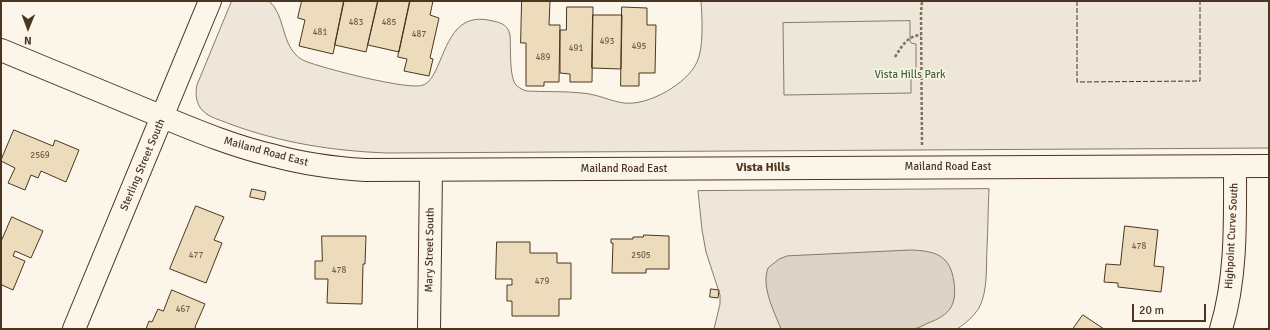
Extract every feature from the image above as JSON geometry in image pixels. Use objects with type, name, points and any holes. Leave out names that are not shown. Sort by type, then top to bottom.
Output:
[{"type":"street","name":"Sterling Street South","points":[[74,329],[210,1]]},
{"type":"street","name":"Mailand Road East","points":[[1,50],[162,117],[230,143],[299,162],[365,170],[431,171],[1269,166]]},
{"type":"street","name":"Highpoint Curve South","points":[[1221,329],[1228,298],[1232,269],[1235,226],[1235,166]]},
{"type":"street","name":"Mary Street South","points":[[428,329],[431,171]]},
{"type":"path","points":[[922,1],[922,167]]},
{"type":"path","points":[[895,57],[908,40],[912,37],[921,36]]},
{"type":"green space","name":"Vista Hills Park","points":[[232,1],[269,1],[278,13],[291,49],[304,61],[329,69],[401,85],[415,86],[427,83],[435,72],[449,41],[461,26],[469,21],[480,19],[497,22],[504,25],[508,29],[510,35],[512,76],[516,85],[520,88],[527,91],[588,94],[624,103],[634,103],[644,101],[666,92],[685,78],[692,70],[697,62],[701,49],[701,1],[1269,1],[1269,148],[387,153],[327,148],[288,141],[249,131],[212,117],[199,105],[196,92],[197,85]]},
{"type":"green space","points":[[989,189],[984,294],[977,311],[969,320],[957,329],[714,329],[720,304],[720,295],[706,252],[698,191]]},
{"type":"shaded area","points":[[910,21],[910,41],[911,43],[916,44],[916,71],[912,72],[911,75],[911,93],[784,95],[783,23]]},
{"type":"shaded area","points":[[911,250],[935,253],[945,260],[952,273],[955,290],[953,303],[947,313],[936,320],[914,329],[781,329],[769,299],[766,283],[768,268],[779,259],[787,256]]},
{"type":"building","points":[[302,1],[344,1],[333,54],[299,46],[305,20],[298,18]]},
{"type":"building","points":[[344,1],[378,1],[366,52],[335,45]]},
{"type":"building","points":[[378,1],[410,1],[399,52],[368,45]]},
{"type":"building","points":[[410,1],[433,1],[430,15],[439,18],[430,58],[433,59],[429,76],[404,71],[407,59],[398,57]]},
{"type":"building","points":[[522,1],[550,1],[549,25],[560,25],[559,82],[544,82],[544,86],[526,86],[526,43],[521,43]]},
{"type":"building","points":[[567,7],[593,7],[592,82],[570,82],[570,74],[560,73],[560,30],[566,30]]},
{"type":"building","points":[[622,7],[647,8],[647,25],[656,25],[655,73],[639,73],[639,86],[621,86]]},
{"type":"building","points":[[593,15],[622,15],[621,69],[592,68]]},
{"type":"building","points":[[14,130],[53,146],[55,140],[79,150],[66,182],[41,171],[38,178],[31,175],[25,190],[8,183],[15,168],[1,161]]},
{"type":"building","points":[[252,189],[266,192],[264,200],[250,197]]},
{"type":"building","points":[[196,206],[224,217],[214,240],[222,243],[206,283],[170,269]]},
{"type":"building","points":[[12,217],[43,231],[31,258],[15,251],[13,256],[25,261],[13,290],[2,285],[1,287],[1,242]]},
{"type":"building","points":[[1125,226],[1158,230],[1154,266],[1164,267],[1161,292],[1118,287],[1118,283],[1104,282],[1106,264],[1120,265]]},
{"type":"building","points":[[644,235],[669,236],[669,269],[646,269],[646,273],[612,273],[613,243],[611,243],[611,239],[633,239],[633,237],[643,237]]},
{"type":"building","points":[[322,236],[366,236],[365,264],[363,264],[362,304],[327,303],[328,279],[315,279],[315,261],[322,261]]},
{"type":"building","points":[[497,242],[530,242],[530,253],[557,253],[557,263],[571,263],[571,299],[559,299],[559,316],[512,316],[512,301],[507,301],[507,285],[512,285],[512,279],[496,279]]},
{"type":"building","points":[[711,289],[719,290],[718,298],[710,297]]},
{"type":"building","points":[[172,290],[205,304],[195,327],[196,329],[146,329],[149,321],[152,322],[158,309],[163,311]]},
{"type":"building","points":[[1083,315],[1104,329],[1073,329]]},
{"type":"fence","points":[[1077,1],[1077,82],[1200,81],[1200,1]]},
{"type":"district","name":"Vista Hills","points":[[763,168]]}]
